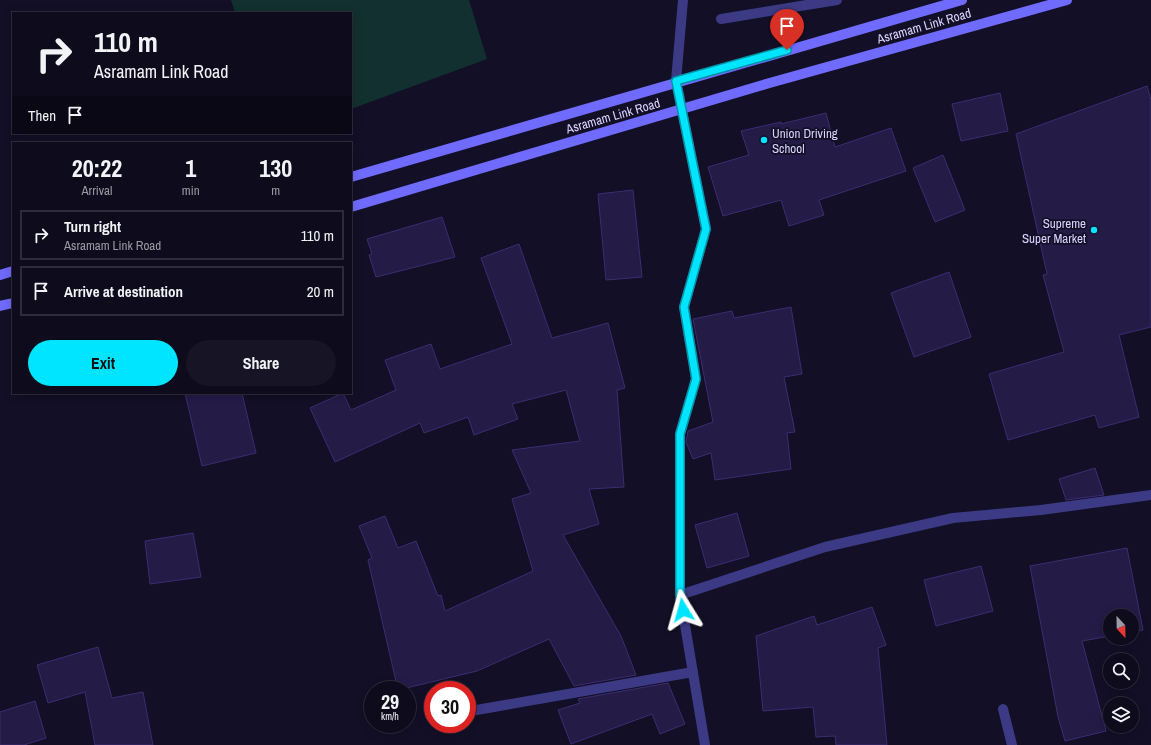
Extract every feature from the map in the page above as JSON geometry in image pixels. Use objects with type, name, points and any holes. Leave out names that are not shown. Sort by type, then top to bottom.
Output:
[{"type":"main road","name":"Asramam Link Road","points":[[352,177],[676,81],[962,0]]},
{"type":"main road","name":"Asramam Link Road","points":[[352,207],[682,109],[1067,0]]},
{"type":"main road","points":[[0,275],[12,271]]},
{"type":"main road","points":[[0,306],[12,303]]},
{"type":"street","points":[[683,0],[676,81],[706,229],[684,307],[696,379],[680,434],[680,595],[705,745]]},
{"type":"street","points":[[721,19],[837,0]]},
{"type":"street","points":[[680,595],[825,547],[953,518],[1041,510],[1151,495]]},
{"type":"street","points":[[476,710],[693,672]]},
{"type":"street","points":[[1003,709],[1012,745]]},
{"type":"green space","points":[[231,0],[469,0],[487,59],[352,109],[352,12],[235,12]]},
{"type":"building","name":"Supreme Super Market","points":[[1147,86],[1151,100],[1151,327],[1119,335],[1139,417],[1099,428],[1095,415],[1008,440],[989,374],[1064,352],[1043,275],[1047,274],[1016,134]]},
{"type":"building","points":[[1000,93],[1008,131],[961,141],[952,104]]},
{"type":"building","points":[[826,113],[835,147],[891,128],[906,171],[819,200],[824,215],[789,226],[781,200],[723,216],[708,167],[749,155],[741,131],[781,122],[781,124]]},
{"type":"building","points":[[943,155],[965,210],[935,222],[913,168]]},
{"type":"building","points":[[633,190],[642,277],[606,280],[598,194]]},
{"type":"building","points":[[442,217],[455,257],[376,277],[369,255],[372,254],[367,239]]},
{"type":"building","points":[[519,244],[552,338],[608,323],[625,388],[617,390],[624,487],[589,489],[599,524],[563,535],[621,636],[636,675],[574,686],[549,639],[477,671],[435,681],[424,681],[424,684],[416,686],[416,681],[396,681],[368,560],[372,558],[359,526],[385,516],[398,548],[416,541],[438,596],[441,595],[445,611],[533,571],[512,499],[531,493],[512,450],[580,441],[566,390],[512,404],[518,419],[474,435],[468,417],[424,433],[420,423],[335,462],[310,408],[343,394],[351,410],[396,390],[385,360],[431,344],[440,369],[512,344],[481,258]]},
{"type":"building","points":[[949,272],[971,337],[914,357],[891,293]]},
{"type":"building","points":[[791,307],[802,374],[784,377],[795,432],[787,433],[791,469],[715,480],[711,453],[693,459],[686,442],[688,431],[713,422],[693,319],[732,311],[734,318]]},
{"type":"building","points":[[185,394],[242,394],[256,453],[202,466]]},
{"type":"building","points":[[1095,468],[1104,495],[1066,500],[1059,479]]},
{"type":"building","points":[[737,513],[749,556],[707,568],[695,525]]},
{"type":"building","points":[[193,533],[201,577],[150,584],[145,541]]},
{"type":"building","points":[[1127,548],[1139,609],[1103,609],[1103,637],[1082,641],[1103,720],[1103,732],[1065,741],[1058,717],[1030,566]]},
{"type":"building","points":[[981,566],[993,611],[936,626],[924,580]]},
{"type":"building","points":[[872,607],[886,645],[878,648],[887,745],[836,745],[835,736],[816,737],[813,707],[763,711],[756,636],[814,616],[817,625]]},
{"type":"building","points":[[1139,610],[1143,630],[1139,631]]},
{"type":"building","points":[[98,647],[112,698],[143,692],[153,745],[95,745],[85,692],[48,703],[37,665]]},
{"type":"building","points":[[668,683],[685,724],[660,734],[652,714],[571,744],[558,710],[580,703],[578,699]]},
{"type":"building","points":[[35,701],[46,738],[24,745],[0,745],[0,712]]},
{"type":"place","name":"Union Driving School","points":[[764,140]]},
{"type":"place","name":"Supreme Super Market","points":[[1094,230]]},
{"type":"route","points":[[683,610],[680,595],[680,434],[696,379],[684,307],[706,229],[676,81],[787,50]]}]
